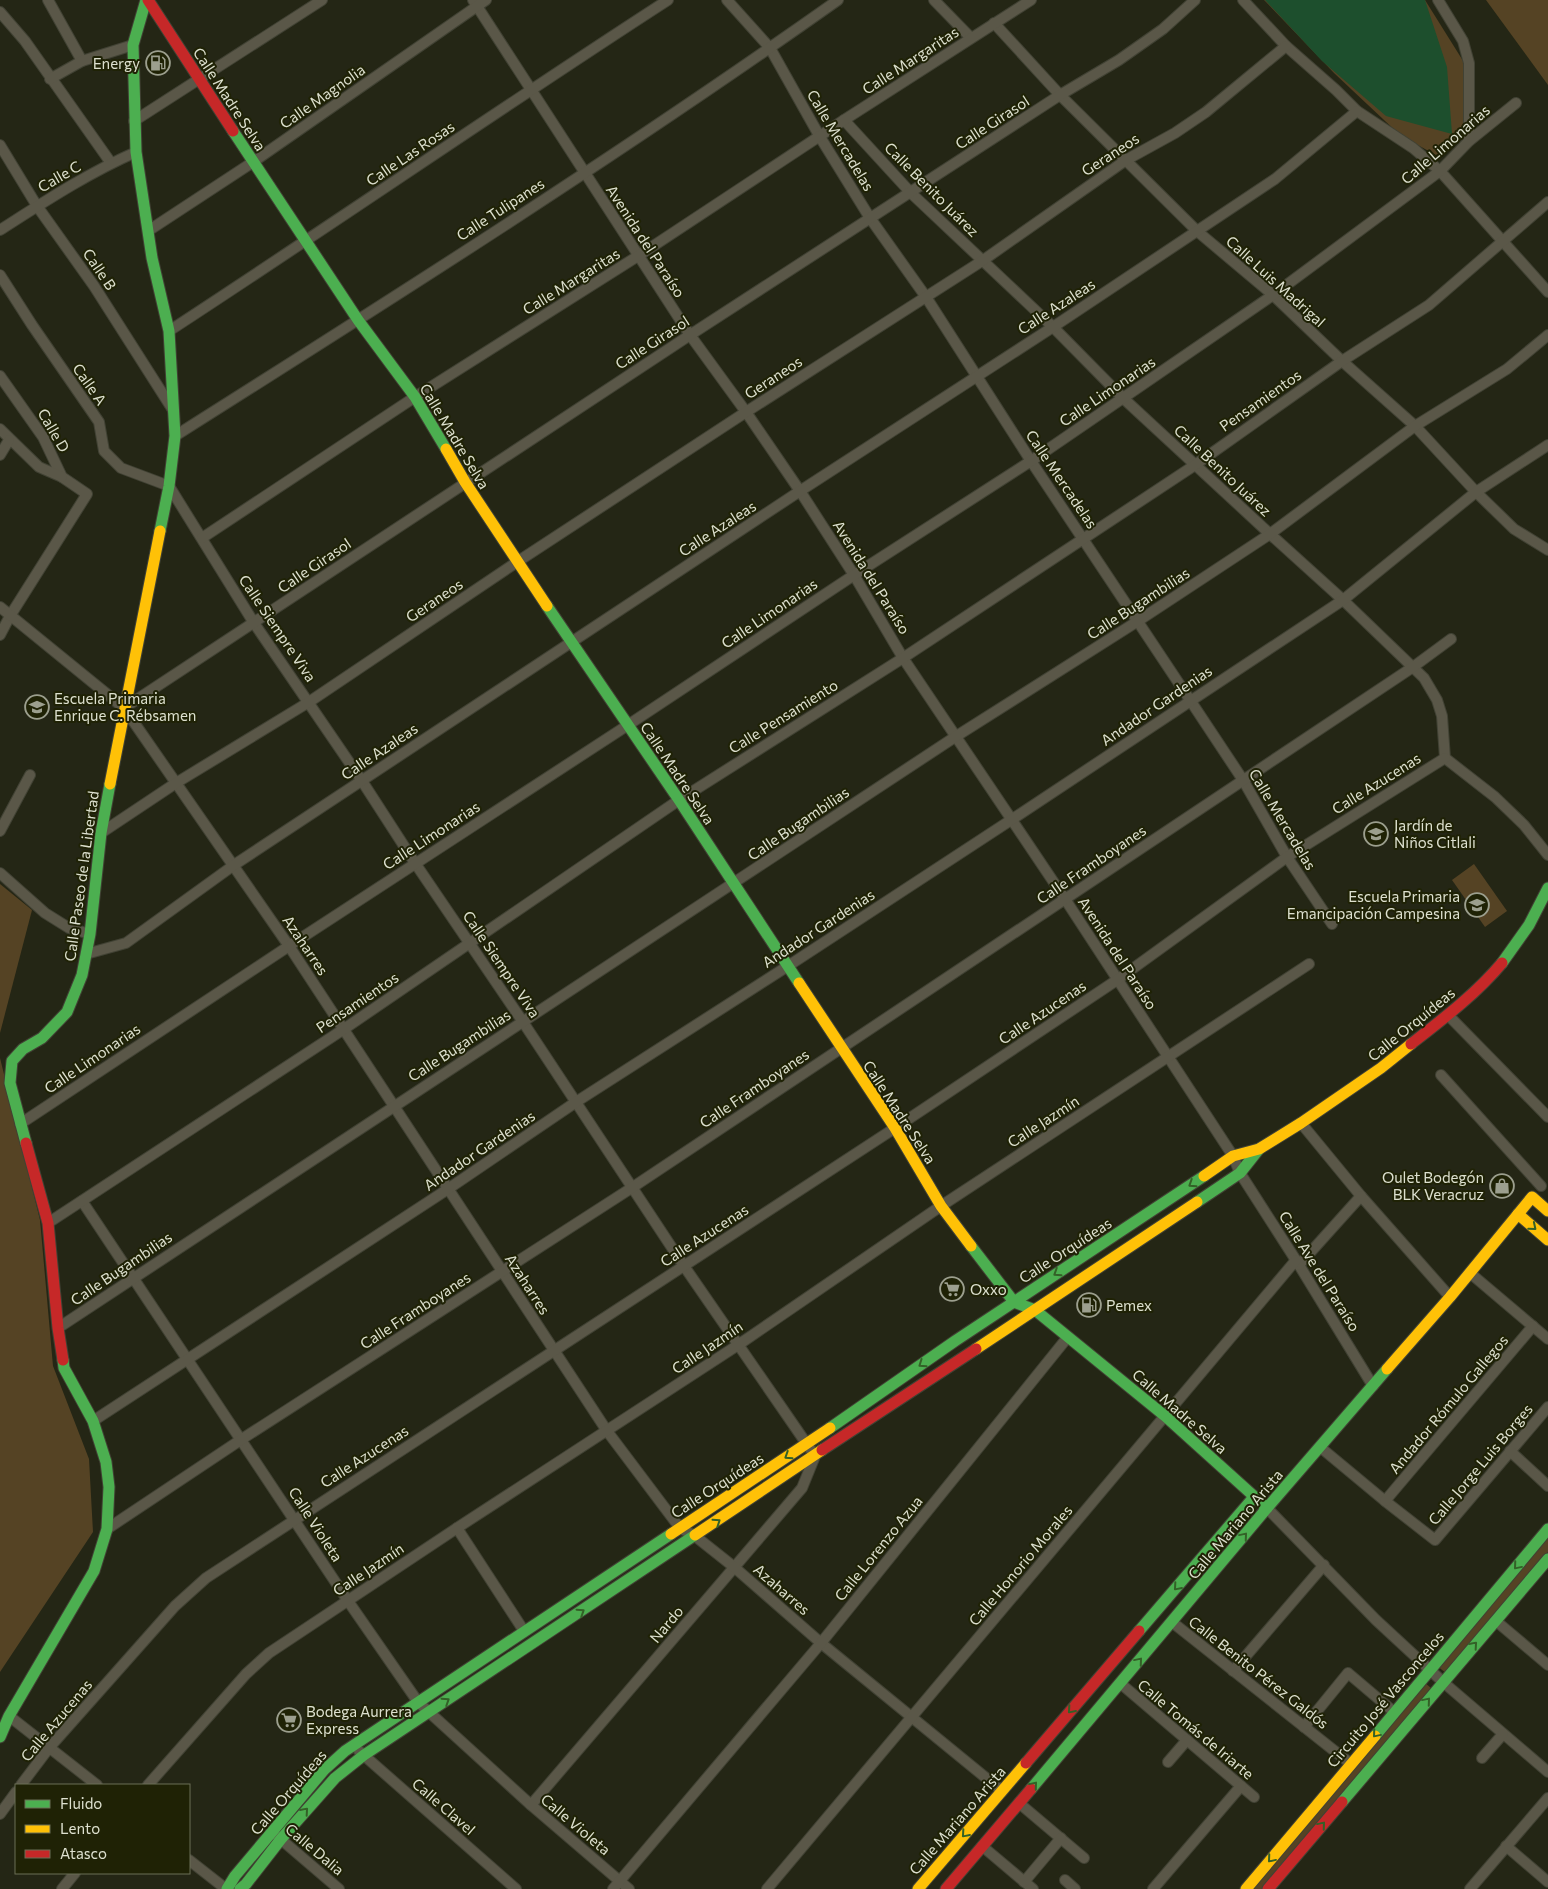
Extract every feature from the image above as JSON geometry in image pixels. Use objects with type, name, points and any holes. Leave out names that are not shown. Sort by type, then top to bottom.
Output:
[{"type":"street","points":[[48,0],[82,61]]},
{"type":"street","name":"Calle Madre Selva","points":[[147,0],[132,44],[134,121],[136,152],[152,258],[169,331],[174,436],[169,486]]},
{"type":"street","name":"Calle Madre Selva","points":[[147,0],[305,242],[358,320],[415,397],[465,482],[517,562],[679,800],[895,1128],[941,1206],[1014,1302],[1035,1310],[1166,1416],[1267,1508]]},
{"type":"street","points":[[134,121],[322,0]]},
{"type":"street","name":"Calle Magnolia","points":[[148,231],[253,162],[475,3],[486,0]]},
{"type":"street","name":"Calle Las Rosas","points":[[169,331],[305,242],[531,89],[668,0]]},
{"type":"street","name":"Calle Mercadelas","points":[[727,0],[770,48],[820,137],[870,218],[926,297],[1031,461],[1243,780],[1287,857],[1332,924]]},
{"type":"street","name":"Calle Tulipanes","points":[[174,436],[358,320],[583,173],[770,48],[838,0]]},
{"type":"street","points":[[934,0],[971,38]]},
{"type":"street","name":"Calle Margaritas","points":[[202,538],[415,397],[638,256],[844,120],[1032,0]]},
{"type":"street","name":"Calle Girasol","points":[[124,708],[690,335],[1060,95],[1119,60],[1155,34],[1195,0]]},
{"type":"street","points":[[1243,0],[1286,46],[1336,90],[1357,112],[1413,148],[1440,171],[1548,292]]},
{"type":"street","points":[[1438,0],[1463,41],[1469,63],[1469,141]]},
{"type":"street","name":"Avenida del Paraíso","points":[[475,3],[583,173],[690,335],[800,491],[904,658],[1065,899],[1232,1156],[1240,1173]]},
{"type":"street","points":[[0,12],[25,41],[111,163]]},
{"type":"street","name":"Calle Luis Madrigal","points":[[994,23],[1060,95],[1198,231],[1273,295],[1342,361],[1415,426],[1476,492],[1514,529],[1548,550]]},
{"type":"street","points":[[50,79],[82,61],[132,44]]},
{"type":"street","name":"Geraneos","points":[[101,833],[309,702],[517,562],[982,260],[1126,160],[1174,133],[1206,112],[1286,46]]},
{"type":"street","name":"Calle Limonarias","points":[[20,1124],[415,863],[628,726],[854,575],[1031,461],[1273,295],[1440,171],[1469,141],[1516,103]]},
{"type":"street","name":"Calle Azaleas","points":[[86,954],[126,943],[234,865],[1276,179],[1357,112]]},
{"type":"street","name":"Calle Benito Juárez","points":[[844,120],[911,193],[1053,327],[1123,398],[1343,600],[1428,682],[1442,716],[1445,758]]},
{"type":"street","name":"Calle B","points":[[0,145],[37,206],[94,286],[173,411]]},
{"type":"street","name":"Calle C","points":[[0,230],[111,163],[136,152]]},
{"type":"street","name":"Pensamientos","points":[[904,658],[1084,540],[1342,361],[1429,304],[1548,202]]},
{"type":"street","name":"Calle A","points":[[0,275],[99,422],[104,451],[121,468],[169,486]]},
{"type":"street","name":"Calle Bugambilias","points":[[58,1328],[393,1106],[734,884],[955,736],[1138,622],[1270,534],[1415,426],[1507,369],[1548,335]]},
{"type":"street","name":"Calle D","points":[[0,376],[43,437],[62,477],[87,494],[10,616]]},
{"type":"street","points":[[0,429],[39,468],[62,477]]},
{"type":"street","points":[[0,455],[9,440]]},
{"type":"street","name":"Andador Gardenias","points":[[93,1422],[448,1189],[576,1102],[788,966],[1343,600],[1476,492],[1548,445]]},
{"type":"street","name":"Calle Siempre Viva","points":[[169,486],[254,623],[362,781],[684,1266],[815,1456]]},
{"type":"street","name":"Calle Paseo de la Libertad","points":[[0,1737],[9,1716],[94,1571],[107,1529],[109,1487],[106,1462],[93,1422],[64,1368],[58,1328],[48,1223],[10,1083],[12,1061],[23,1049],[42,1038],[67,1012],[82,975],[90,934],[101,833],[169,486]]},
{"type":"street","name":"Azaharres","points":[[0,607],[124,708],[289,946],[607,1431],[680,1528],[695,1536],[734,1567],[821,1643],[1002,1791]]},
{"type":"street","points":[[0,635],[10,616]]},
{"type":"street","name":"Calle Framboyanes","points":[[107,1529],[633,1187],[1413,667],[1451,639]]},
{"type":"street","name":"Calle Pensamiento","points":[[679,800],[904,658]]},
{"type":"street","points":[[1445,758],[1495,797],[1517,818],[1548,855]]},
{"type":"street","name":"Calle Azucenas","points":[[22,1784],[49,1748],[175,1606],[206,1578],[895,1128],[1117,980],[1287,857],[1445,758]]},
{"type":"street","points":[[0,831],[30,775]]},
{"type":"street","name":"Pensamientos","points":[[48,1223],[344,1029],[679,800]]},
{"type":"street","points":[[0,872],[45,913],[69,928],[90,934]]},
{"type":"street","name":"Calle Orquídeas","points":[[240,1889],[246,1884],[276,1836],[324,1770],[353,1746],[807,1444],[956,1341],[1232,1156],[1259,1149],[1301,1123],[1381,1068],[1448,1015],[1490,977],[1510,953],[1529,925],[1548,888]]},
{"type":"street","name":"Calle Jazmín","points":[[149,1784],[246,1674],[270,1653],[457,1528],[738,1345],[941,1206],[1310,964]]},
{"type":"street","points":[[1448,1015],[1548,1117]]},
{"type":"street","points":[[1442,1075],[1545,1182]]},
{"type":"street","points":[[1301,1123],[1361,1196],[1450,1297]]},
{"type":"street","name":"Calle Orquídeas","points":[[227,1889],[235,1876],[335,1778],[364,1755],[1240,1173],[1259,1149]]},
{"type":"street","name":"Calle Ave del Paraíso","points":[[1240,1173],[1373,1386]]},
{"type":"street","name":"Calle Mariano Arista","points":[[946,1889],[1267,1508],[1450,1297],[1545,1182]]},
{"type":"street","name":"Calle Honorio Morales","points":[[767,1889],[1297,1262],[1361,1196]]},
{"type":"street","points":[[1532,1197],[1548,1211]]},
{"type":"street","name":"Calle Violeta","points":[[82,1201],[348,1601],[418,1702],[616,1885],[629,1889]]},
{"type":"street","points":[[1518,1214],[1548,1240]]},
{"type":"street","points":[[1470,1272],[1548,1339]]},
{"type":"street","name":"Andador Rómulo Gallegos","points":[[1385,1501],[1533,1326]]},
{"type":"street","name":"Calle Lorenzo Azua","points":[[616,1885],[821,1643],[1068,1338]]},
{"type":"street","points":[[956,1341],[965,1355]]},
{"type":"street","name":"Calle Jorge Luis Borges","points":[[1385,1501],[1435,1540],[1548,1407]]},
{"type":"street","points":[[1320,1447],[1385,1501]]},
{"type":"street","points":[[1510,1451],[1548,1486]]},
{"type":"street","name":"Nardo","points":[[531,1805],[802,1488],[815,1456]]},
{"type":"street","name":"Calle Mariano Arista","points":[[918,1889],[1254,1497]]},
{"type":"street","points":[[1267,1508],[1376,1620],[1429,1670],[1548,1772]]},
{"type":"street","points":[[457,1528],[524,1631]]},
{"type":"street","name":"Circuito José Vasconcelos","points":[[1246,1889],[1548,1529]]},
{"type":"street","points":[[1268,1889],[1548,1559]]},
{"type":"street","points":[[1234,1671],[1324,1565]]},
{"type":"street","points":[[1496,1621],[1548,1665]]},
{"type":"street","name":"Calle Benito Pérez Galdós","points":[[1172,1622],[1351,1764]]},
{"type":"street","points":[[1304,1727],[1348,1674],[1394,1712]]},
{"type":"street","name":"Calle Tomás de Iriarte","points":[[1120,1683],[1254,1797]]},
{"type":"street","points":[[9,1716],[96,1784]]},
{"type":"street","points":[[1482,1758],[1503,1734]]},
{"type":"street","points":[[1168,1762],[1186,1740]]},
{"type":"street","name":"Calle Clavel","points":[[353,1746],[516,1889]]},
{"type":"street","points":[[1153,1889],[1240,1786]]},
{"type":"street","points":[[0,1814],[15,1793]]},
{"type":"street","points":[[1470,1889],[1548,1798]]},
{"type":"street","points":[[1019,1802],[1084,1858]]},
{"type":"street","name":"Calle Dalia","points":[[276,1836],[339,1889]]},
{"type":"street","points":[[1024,1882],[1061,1838]]},
{"type":"street","points":[[982,1846],[1032,1889]]},
{"type":"street","points":[[1506,1846],[1548,1882]]},
{"type":"street","points":[[190,1861],[227,1889]]},
{"type":"street","points":[[62,1889],[75,1874]]},
{"type":"street","points":[[1065,1880],[1075,1889]]},
{"type":"shaded area","points":[[1264,0],[1425,0],[1465,64],[1471,132],[1436,155],[1401,136],[1334,73]]},
{"type":"shaded area","points":[[1265,0],[1425,0],[1447,67],[1452,134],[1386,116],[1322,61]]},
{"type":"shaded area","points":[[1486,0],[1548,0],[1548,85]]},
{"type":"shaded area","points":[[1474,864],[1507,911],[1485,927],[1452,880]]},
{"type":"shaded area","points":[[0,884],[32,910],[0,1033]]},
{"type":"shaded area","points":[[0,1058],[40,1220],[53,1366],[89,1459],[93,1532],[0,1672]]},
{"type":"shaded area","points":[[1548,1535],[1548,1552],[1446,1673],[1437,1666]]},
{"type":"shaded area","points":[[1424,1682],[1431,1688],[1262,1889],[1251,1889]]},
{"type":"traffic: fast","points":[[146,0],[133,45],[136,152],[152,258],[169,331],[175,436],[169,486],[160,531]]},
{"type":"traffic: fast","points":[[233,131],[358,320],[415,397],[446,449]]},
{"type":"traffic: fast","points":[[547,606],[679,800],[799,983]]},
{"type":"traffic: fast","points":[[26,1143],[10,1083],[12,1061],[23,1049],[42,1038],[67,1012],[82,975],[90,934],[101,833],[110,784]]},
{"type":"traffic: fast","points":[[1502,963],[1529,925],[1548,888]]},
{"type":"traffic: fast","points":[[1197,1202],[1240,1173],[1259,1149]]},
{"type":"traffic: fast","points":[[830,1428],[955,1341],[1204,1176]]},
{"type":"traffic: fast","points":[[971,1246],[1014,1302],[1035,1310],[1165,1416],[1267,1508]]},
{"type":"traffic: fast","points":[[0,1737],[9,1716],[94,1571],[107,1529],[109,1487],[106,1462],[93,1421],[64,1368],[63,1360]]},
{"type":"traffic: fast","points":[[1031,1789],[1267,1508],[1387,1369]]},
{"type":"traffic: fast","points":[[1139,1631],[1254,1497]]},
{"type":"traffic: fast","points":[[1375,1736],[1548,1529]]},
{"type":"traffic: fast","points":[[227,1889],[235,1876],[324,1770],[345,1751],[671,1534]]},
{"type":"traffic: fast","points":[[240,1889],[335,1778],[364,1755],[695,1535]]},
{"type":"traffic: fast","points":[[1342,1802],[1548,1559]]},
{"type":"traffic: slow","points":[[446,449],[465,482],[547,606]]},
{"type":"traffic: slow","points":[[110,784],[160,531]]},
{"type":"traffic: slow","points":[[799,983],[895,1128],[941,1206],[971,1246]]},
{"type":"traffic: slow","points":[[1204,1176],[1233,1156],[1259,1149],[1301,1123],[1381,1068],[1411,1044]]},
{"type":"traffic: slow","points":[[1387,1369],[1450,1297],[1532,1197],[1548,1211]]},
{"type":"traffic: slow","points":[[976,1349],[1197,1202]]},
{"type":"traffic: slow","points":[[1518,1214],[1548,1240]]},
{"type":"traffic: slow","points":[[671,1534],[830,1428]]},
{"type":"traffic: slow","points":[[695,1535],[822,1450]]},
{"type":"traffic: slow","points":[[1246,1889],[1375,1736]]},
{"type":"traffic: slow","points":[[918,1889],[1026,1763]]},
{"type":"traffic: jam","points":[[148,0],[233,131]]},
{"type":"traffic: jam","points":[[1411,1044],[1470,996],[1502,963]]},
{"type":"traffic: jam","points":[[26,1143],[48,1223],[63,1360]]},
{"type":"traffic: jam","points":[[822,1450],[976,1349]]},
{"type":"traffic: jam","points":[[1026,1763],[1139,1631]]},
{"type":"traffic: jam","points":[[946,1889],[1031,1789]]},
{"type":"traffic: jam","points":[[1268,1889],[1342,1802]]},
{"type":"place","name":"Energy","points":[[158,63]]},
{"type":"place","name":"Escuela Primaria Enrique C. Rébsamen","points":[[37,707]]},
{"type":"place","name":"Jardín de Niños Citlali","points":[[1376,834]]},
{"type":"place","name":"Escuela Primaria Emancipación Campesina","points":[[1477,905]]},
{"type":"place","name":"Oulet Bodegón BLK Veracruz","points":[[1502,1186]]},
{"type":"place","name":"Oxxo","points":[[952,1289]]},
{"type":"place","name":"Pemex","points":[[1089,1305]]},
{"type":"place","name":"Bodega Aurrera Express","points":[[289,1720]]}]
